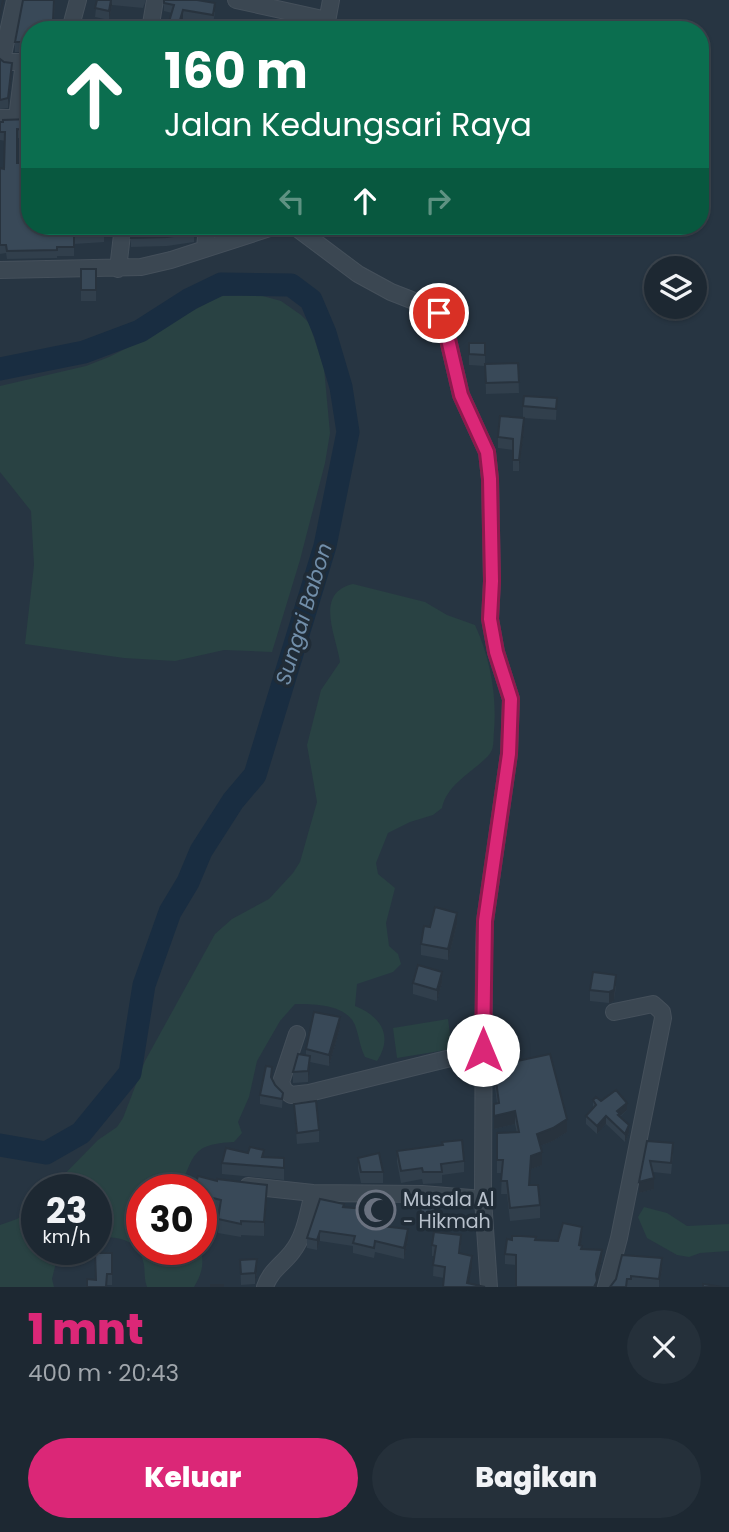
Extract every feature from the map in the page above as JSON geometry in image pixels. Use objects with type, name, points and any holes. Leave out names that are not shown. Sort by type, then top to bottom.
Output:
[{"type":"street","points":[[15,0],[3,55],[9,62],[21,62]]},
{"type":"street","points":[[72,21],[78,0]]},
{"type":"street","points":[[152,21],[155,0]]},
{"type":"street","points":[[236,0],[312,21]]},
{"type":"street","points":[[327,21],[331,0]]},
{"type":"street","points":[[15,118],[21,90]]},
{"type":"street","points":[[118,269],[123,235]]},
{"type":"street","points":[[205,248],[206,235]]},
{"type":"street","points":[[0,270],[141,267],[172,260],[247,235]]},
{"type":"street","points":[[306,235],[358,274],[391,292],[432,308],[443,318],[461,395],[487,452],[492,581],[490,619],[496,652],[511,699],[509,754],[485,921],[483,1199],[489,1287]]},
{"type":"street","points":[[606,1287],[619,1238],[663,1018],[662,1012],[653,1004],[614,1012]]},
{"type":"street","points":[[297,1034],[281,1082],[284,1090],[291,1095],[309,1093],[483,1050]]},
{"type":"street","points":[[235,1185],[313,1193],[422,1194],[483,1199]]},
{"type":"street","points":[[265,1287],[269,1275],[293,1252],[302,1237],[313,1193]]},
{"type":"green space","points":[[259,295],[281,301],[309,323],[324,368],[330,433],[300,560],[272,652],[224,650],[175,661],[124,658],[25,644],[34,565],[31,511],[0,472],[0,386],[86,366],[109,357],[220,296]]},
{"type":"green space","points":[[353,584],[425,602],[447,615],[475,625],[485,650],[493,690],[493,747],[488,756],[449,792],[442,808],[433,815],[388,833],[376,863],[378,874],[395,888],[386,923],[389,946],[398,954],[401,964],[393,972],[357,984],[355,1006],[377,1021],[384,1035],[382,1052],[377,1061],[365,1057],[355,1025],[345,1013],[329,1007],[295,1004],[280,1021],[257,1061],[249,1097],[238,1122],[242,1133],[234,1142],[210,1145],[202,1149],[192,1160],[186,1174],[126,1174],[126,1241],[112,1238],[112,1174],[65,1174],[98,1140],[117,1127],[123,1118],[145,1061],[215,934],[232,919],[269,899],[300,862],[317,802],[307,745],[321,690],[340,662],[330,616],[334,596],[341,589]]},
{"type":"green space","points":[[448,1019],[452,1049],[397,1058],[393,1028]]},
{"type":"green space","points":[[644,1207],[667,1213],[687,1226],[729,1224],[729,1251],[700,1253],[689,1257],[677,1255],[647,1238],[638,1217]]},
{"type":"green space","points":[[21,1216],[21,1265],[55,1265],[52,1279],[54,1287],[0,1287],[0,1225]]},
{"type":"green space","points":[[144,1265],[202,1265],[194,1287],[147,1287]]},
{"type":"building","points":[[23,0],[54,0],[53,21],[21,21],[21,42],[15,42]]},
{"type":"building","points":[[97,0],[111,0],[109,11],[95,8]]},
{"type":"building","points":[[164,0],[197,0],[215,3],[213,15],[183,10],[180,21],[169,21],[174,5],[164,3]]},
{"type":"building","points":[[0,59],[12,63],[8,98],[0,100]]},
{"type":"building","points":[[21,119],[21,129],[17,129],[17,163],[21,163],[21,235],[74,235],[74,247],[7,251],[6,245],[0,245],[0,168],[4,169],[5,132],[0,132],[0,122]]},
{"type":"building","points":[[132,235],[180,235],[167,237],[131,238]]},
{"type":"building","points":[[81,269],[96,269],[96,290],[81,290]]},
{"type":"building","points":[[469,343],[485,343],[485,355],[469,354]]},
{"type":"building","points":[[518,363],[519,382],[486,383],[485,364]]},
{"type":"building","points":[[524,396],[557,398],[556,409],[523,406]]},
{"type":"building","points":[[500,416],[524,418],[519,460],[513,460],[513,439],[498,437]]},
{"type":"building","points":[[435,907],[457,913],[448,949],[421,944],[424,926],[430,927]]},
{"type":"building","points":[[418,965],[442,972],[437,990],[413,983]]},
{"type":"building","points":[[593,972],[616,975],[614,990],[590,990]]},
{"type":"building","points":[[314,1012],[340,1017],[329,1055],[306,1049]]},
{"type":"building","points":[[298,1054],[310,1056],[308,1071],[293,1072]]},
{"type":"building","points":[[550,1054],[567,1119],[537,1134],[542,1152],[531,1156],[529,1185],[538,1185],[540,1205],[510,1208],[507,1181],[501,1181],[503,1160],[497,1160],[497,1133],[519,1132],[515,1111],[494,1116],[494,1104],[499,1103],[494,1066]]},
{"type":"building","points":[[266,1066],[272,1067],[271,1077],[283,1093],[282,1099],[260,1095]]},
{"type":"building","points":[[616,1090],[627,1103],[617,1111],[629,1125],[625,1134],[606,1116],[597,1126],[586,1116],[596,1105],[593,1100],[596,1097],[601,1101]]},
{"type":"building","points":[[316,1101],[319,1130],[297,1133],[294,1104]]},
{"type":"building","points":[[462,1140],[464,1161],[441,1164],[442,1172],[423,1172],[422,1168],[401,1171],[397,1151]]},
{"type":"building","points":[[647,1141],[673,1143],[671,1163],[650,1161],[654,1178],[639,1182]]},
{"type":"building","points":[[250,1147],[264,1150],[262,1157],[284,1158],[284,1168],[222,1163],[226,1148],[248,1153]]},
{"type":"building","points":[[379,1153],[383,1172],[361,1172],[358,1158]]},
{"type":"building","points":[[217,1179],[267,1185],[264,1222],[241,1221],[241,1224],[218,1219],[221,1200],[217,1199]]},
{"type":"building","points":[[367,1194],[387,1194],[381,1226],[408,1229],[404,1248],[375,1241],[374,1248],[353,1243],[355,1236],[320,1231],[317,1240],[307,1238],[320,1199],[344,1204],[343,1207],[365,1209]]},
{"type":"building","points":[[435,1195],[435,1215],[421,1217],[420,1196]]},
{"type":"building","points":[[563,1223],[582,1227],[579,1245],[582,1246],[581,1249],[602,1250],[594,1287],[516,1287],[516,1255],[505,1254],[507,1239],[521,1236],[558,1241]]},
{"type":"building","points":[[434,1232],[461,1235],[459,1253],[472,1256],[467,1283],[485,1287],[443,1287],[445,1267],[433,1265],[436,1246],[432,1245]]},
{"type":"building","points":[[622,1255],[662,1258],[659,1279],[631,1276],[631,1279],[627,1279],[626,1287],[610,1287],[616,1279]]},
{"type":"building","points":[[257,1259],[255,1273],[241,1274],[240,1260]]},
{"type":"building","points":[[95,1265],[112,1265],[112,1274],[107,1274],[106,1287],[87,1287],[87,1279],[96,1280]]},
{"type":"waterway","name":"Sungai Babon","points":[[0,369],[84,352],[140,331],[190,299],[221,284],[291,285],[311,300],[325,333],[341,387],[348,432],[325,546],[255,775],[233,801],[201,851],[188,882],[170,912],[144,985],[130,1073],[81,1133],[46,1153],[0,1145]]},
{"type":"place","name":"Musala Al - Hikmah","points":[[376,1210]]},
{"type":"route","points":[[439,313],[443,318],[461,395],[487,452],[492,581],[490,619],[496,652],[511,699],[509,754],[485,921],[483,1050]]}]
